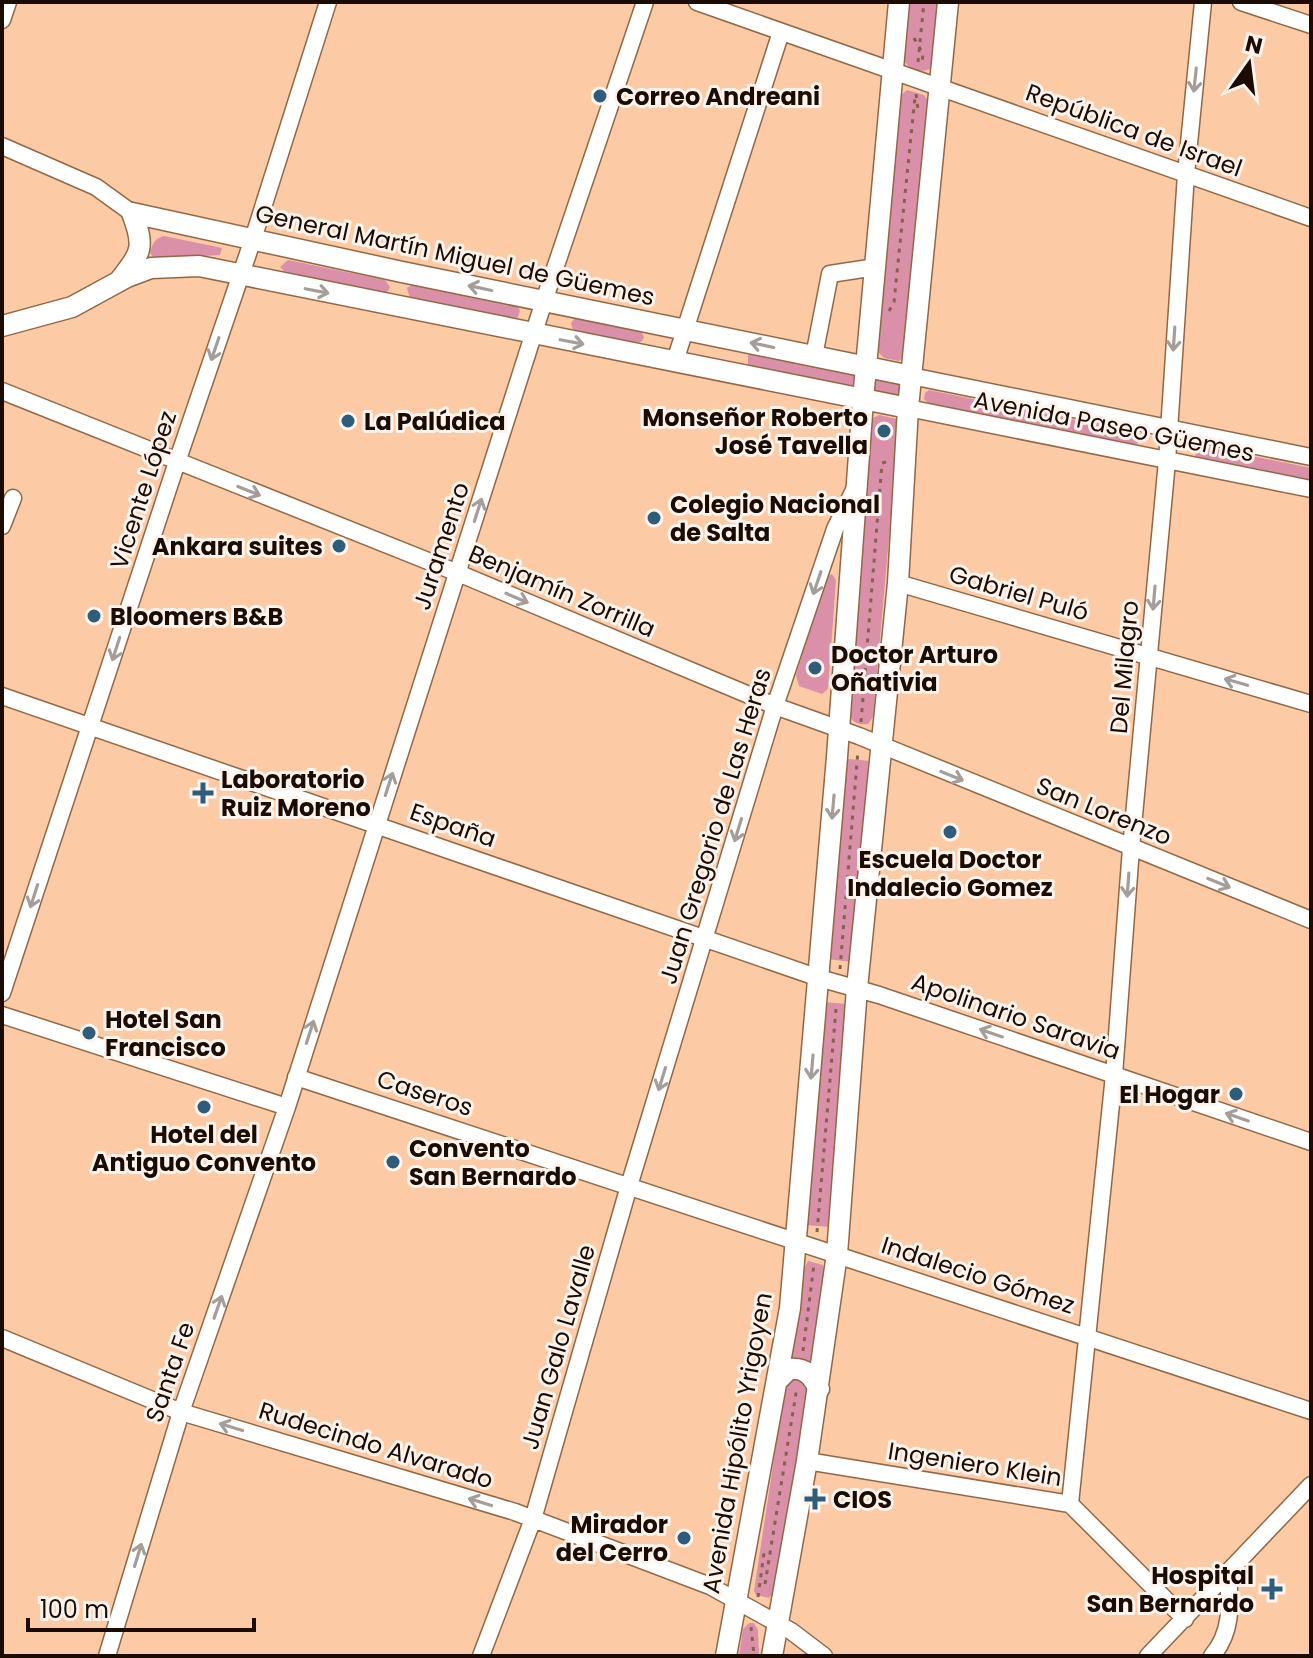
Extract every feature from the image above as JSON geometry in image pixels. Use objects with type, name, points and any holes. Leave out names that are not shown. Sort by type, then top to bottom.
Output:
[{"type":"main road","name":"Avenida Hipólito Yrigoyen","points":[[726,1656],[790,1308],[839,730],[863,400],[899,2]]},
{"type":"main road","points":[[772,1656],[819,1389],[837,1254],[857,988],[898,583],[908,408],[948,2]]},
{"type":"main road","name":"General Martín Miguel de Güemes","points":[[132,213],[402,272],[911,376]]},
{"type":"main road","points":[[118,284],[140,250],[141,240],[132,213]]},
{"type":"main road","points":[[2,326],[72,307],[127,277],[151,268],[199,266],[908,408]]},
{"type":"main road","points":[[394,306],[402,272]]},
{"type":"main road","points":[[777,1381],[789,1369],[800,1369],[812,1377],[819,1389]]},
{"type":"street","points":[[2,20],[8,2]]},
{"type":"street","name":"Vicente López","points":[[2,993],[253,239],[328,2]]},
{"type":"street","name":"Juramento","points":[[287,1107],[544,301],[645,2]]},
{"type":"street","name":"República de Israel","points":[[697,2],[1311,218]]},
{"type":"street","name":"Del Milagro","points":[[1070,1504],[1114,1075],[1131,848],[1167,461],[1186,174],[1203,2]]},
{"type":"street","points":[[1241,2],[1311,25]]},
{"type":"street","points":[[675,361],[781,32]]},
{"type":"street","name":"General Martín Miguel de Güemes","points":[[2,146],[96,187],[132,213]]},
{"type":"street","points":[[814,356],[830,274],[876,267]]},
{"type":"street","name":"Avenida Paseo Güemes","points":[[911,376],[1311,457]]},
{"type":"street","name":"Benjamín Zorrilla","points":[[2,391],[880,746]]},
{"type":"street","name":"Avenida Paseo Güemes","points":[[908,408],[1311,489]]},
{"type":"street","name":"Juan Gregorio de Las Heras","points":[[629,1186],[775,706],[835,529],[857,485]]},
{"type":"street","points":[[2,526],[13,498]]},
{"type":"street","name":"Gabriel Puló","points":[[898,583],[1311,704]]},
{"type":"street","name":"España","points":[[2,696],[706,937]]},
{"type":"street","name":"San Lorenzo","points":[[880,746],[1311,920]]},
{"type":"street","name":"Apolinario Saravia","points":[[706,937],[819,978],[857,988],[1311,1142]]},
{"type":"street","points":[[2,1015],[287,1107]]},
{"type":"street","name":"Caseros","points":[[296,1077],[629,1186]]},
{"type":"street","name":"Santa Fe","points":[[107,1656],[181,1412],[287,1107]]},
{"type":"street","name":"Indalecio Gómez","points":[[629,1186],[1311,1411]]},
{"type":"street","name":"Juan Galo Lavalle","points":[[481,1656],[533,1519],[629,1186]]},
{"type":"street","name":"Rudecindo Alvarado","points":[[2,1338],[181,1412],[533,1519],[710,1586],[791,1631],[824,1656]]},
{"type":"street","name":"Ingeniero Klein","points":[[807,1461],[1070,1504],[1185,1619]]},
{"type":"street","points":[[1148,1656],[1311,1485]]},
{"type":"street","points":[[1212,1656],[1229,1623],[1228,1574]]},
{"type":"path","points":[[886,317],[894,302],[924,2]]},
{"type":"shaded area","points":[[908,2],[937,2],[932,68],[928,70],[916,70],[903,60]]},
{"type":"shaded area","points":[[907,90],[924,95],[928,101],[905,356],[899,361],[884,358],[877,351],[899,97]]},
{"type":"shaded area","points":[[164,236],[222,248],[220,255],[155,259],[150,253],[152,247],[156,240]]},
{"type":"shaded area","points":[[288,260],[385,280],[390,287],[382,294],[287,274],[280,267]]},
{"type":"shaded area","points":[[412,285],[516,306],[520,310],[513,320],[410,299],[407,288]]},
{"type":"shaded area","points":[[575,318],[641,331],[644,337],[635,344],[573,331],[571,323]]},
{"type":"shaded area","points":[[755,353],[857,375],[855,388],[748,366],[748,355]]},
{"type":"shaded area","points":[[876,378],[902,384],[900,397],[874,391]]},
{"type":"shaded area","points":[[929,390],[1135,432],[1139,437],[1138,443],[1133,445],[928,403],[924,399]]},
{"type":"shaded area","points":[[879,415],[897,419],[899,425],[873,717],[868,724],[861,724],[848,714],[870,425],[873,418]]},
{"type":"shaded area","points":[[1199,445],[1311,468],[1311,482],[1196,458],[1194,448]]},
{"type":"shaded area","points":[[832,574],[836,580],[828,689],[822,694],[799,686],[796,675],[826,577]]},
{"type":"shaded area","points":[[848,759],[871,761],[851,962],[828,959]]},
{"type":"shaded area","points":[[823,1002],[848,1004],[830,1227],[805,1225]]},
{"type":"shaded area","points":[[808,1261],[823,1265],[824,1274],[813,1371],[791,1361],[803,1270]]},
{"type":"shaded area","points":[[798,1377],[807,1385],[809,1395],[774,1592],[769,1598],[756,1595],[754,1591],[785,1386]]},
{"type":"shaded area","points":[[754,1623],[758,1630],[759,1656],[739,1656],[743,1629]]},
{"type":"place","name":"Correo Andreani","points":[[600,96]]},
{"type":"place","name":"La Palúdica","points":[[348,421]]},
{"type":"place","name":"Monseñor Roberto José Tavella","points":[[884,431]]},
{"type":"place","name":"Colegio Nacional de Salta","points":[[654,518]]},
{"type":"place","name":"Ankara suites","points":[[339,546]]},
{"type":"place","name":"Bloomers B&B","points":[[94,616]]},
{"type":"place","name":"Doctor Arturo Oñativia","points":[[815,668]]},
{"type":"place","name":"Laboratorio Ruiz Moreno","points":[[203,793]]},
{"type":"place","name":"Escuela Doctor Indalecio Gomez","points":[[950,832]]},
{"type":"place","name":"Hotel San Francisco","points":[[89,1033]]},
{"type":"place","name":"El Hogar","points":[[1236,1094]]},
{"type":"place","name":"Hotel del Antiguo Convento","points":[[204,1107]]},
{"type":"place","name":"Convento San Bernardo","points":[[393,1162]]},
{"type":"place","name":"CIOS","points":[[815,1499]]},
{"type":"place","name":"Mirador del Cerro","points":[[684,1538]]},
{"type":"place","name":"Hospital San Bernardo","points":[[1272,1589]]}]
